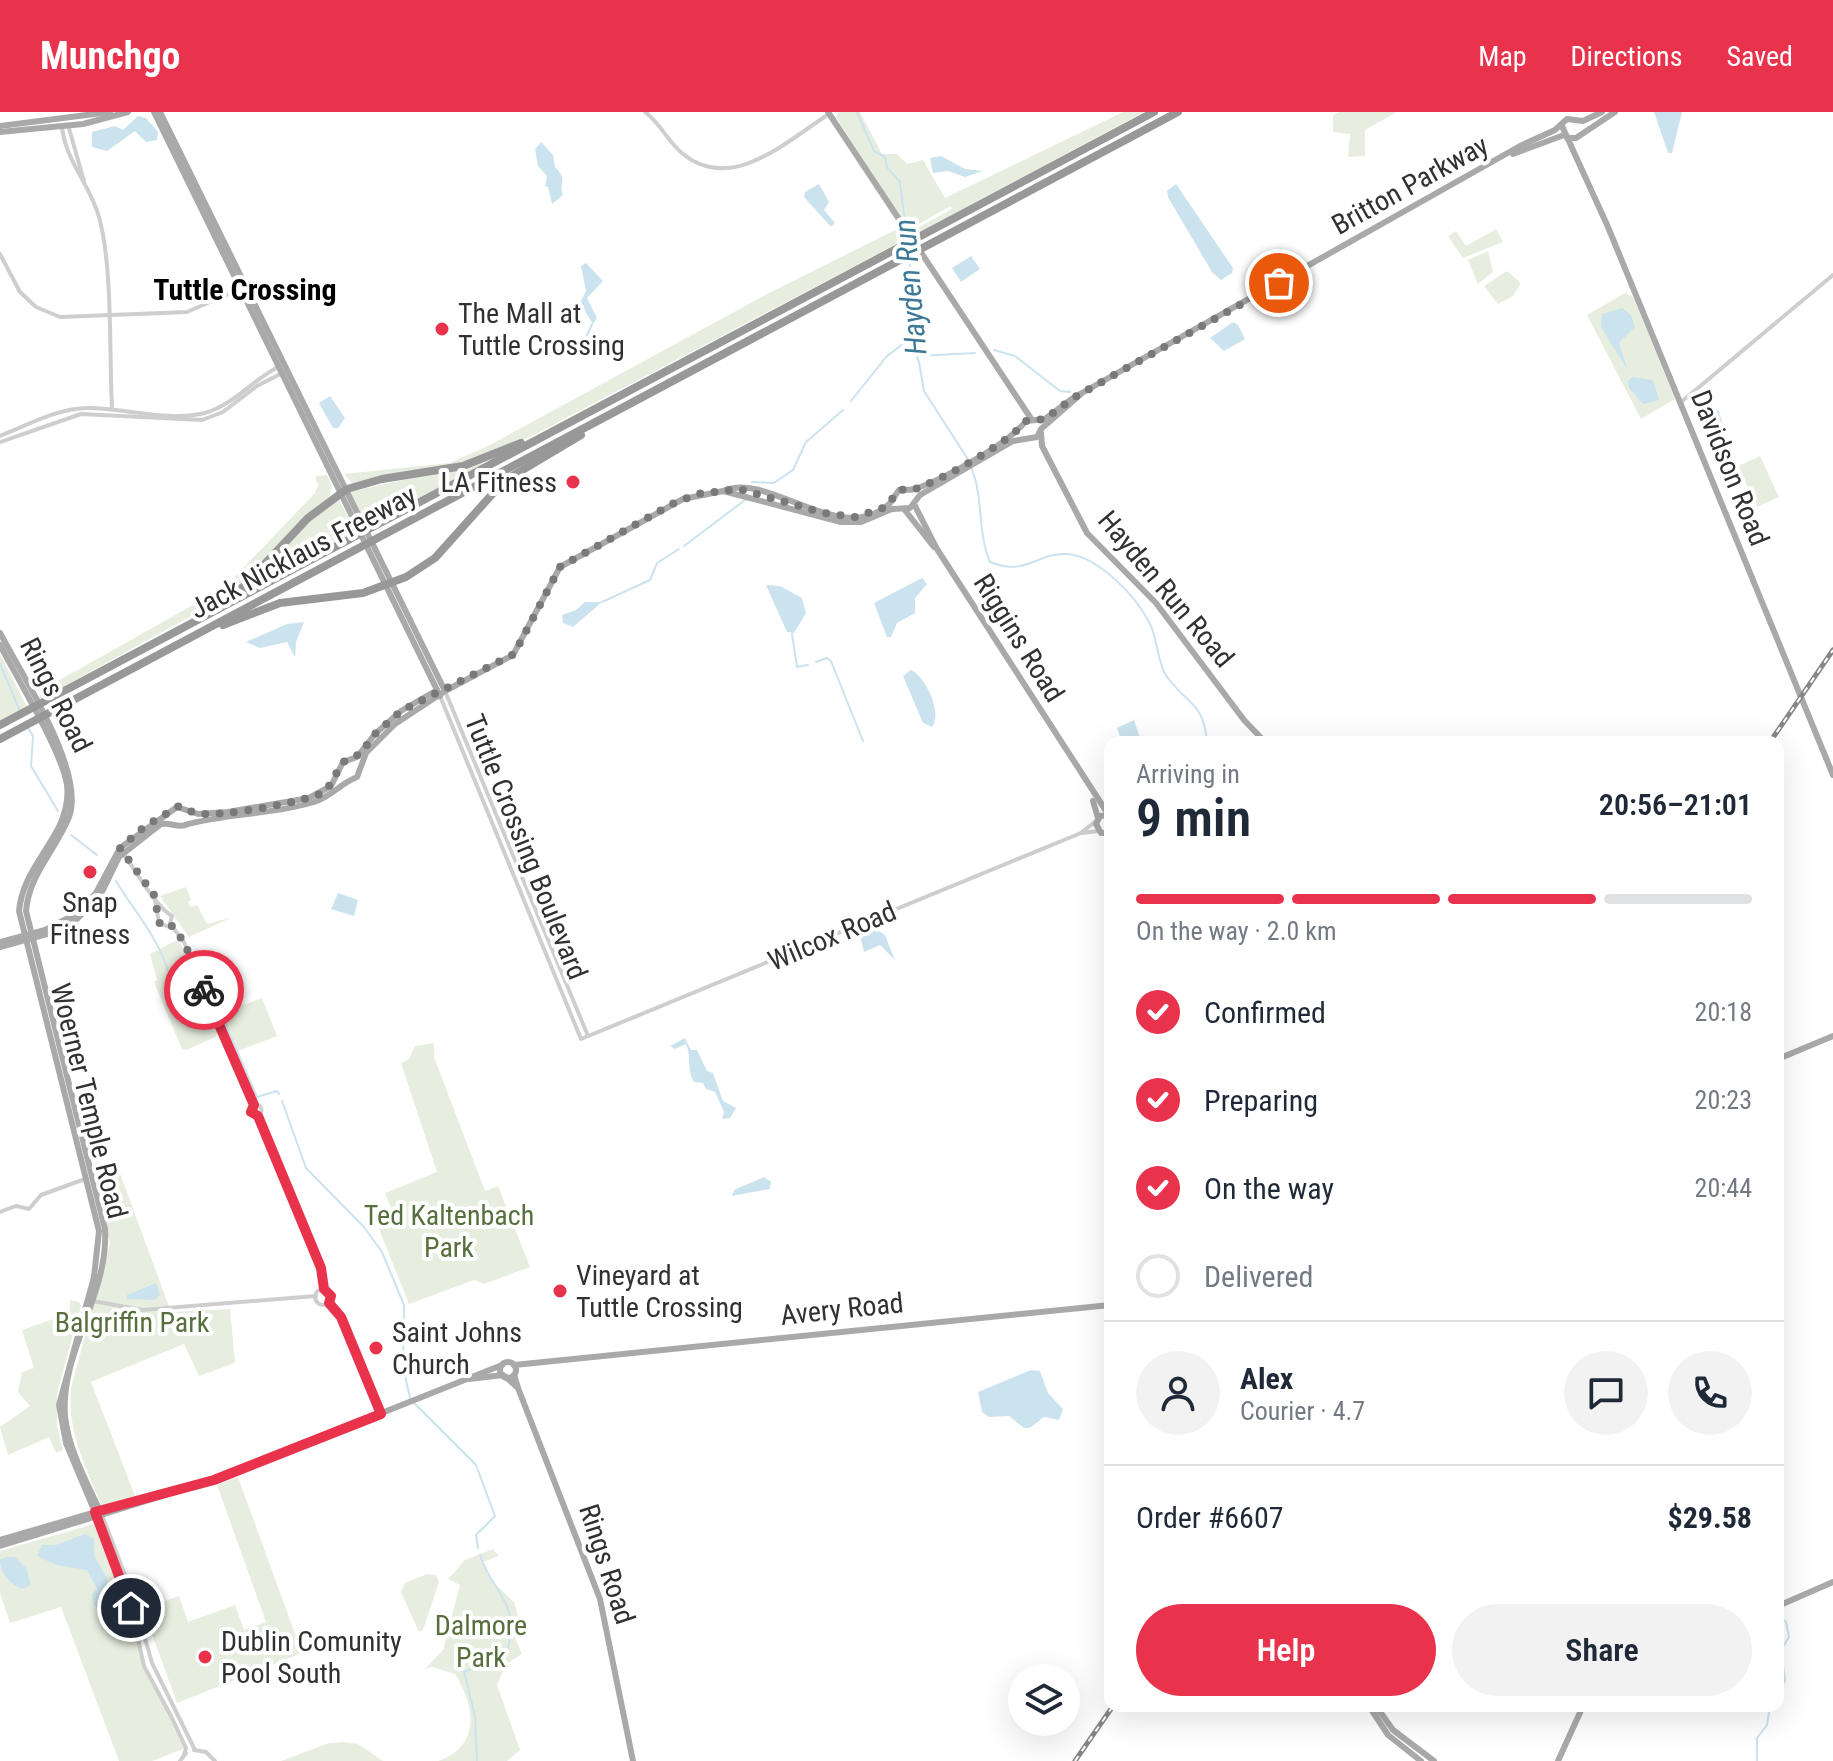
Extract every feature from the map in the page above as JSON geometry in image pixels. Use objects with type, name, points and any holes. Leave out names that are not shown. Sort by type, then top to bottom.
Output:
[{"type":"highway","name":"Jack Nicklaus Freeway","points":[[0,725],[1154,112]]},
{"type":"highway","name":"Jack Nicklaus Freeway","points":[[0,739],[1178,112]]},
{"type":"highway","points":[[182,641],[267,607],[350,595],[406,577],[435,558],[504,481],[622,408]]},
{"type":"highway","points":[[117,663],[243,587],[308,518],[344,491],[382,479],[463,466],[540,439]]},
{"type":"main road","name":"Tuttle Crossing Boulevard","points":[[157,112],[285,368],[440,692]]},
{"type":"main road","points":[[1562,112],[1563,124]]},
{"type":"main road","points":[[1569,112],[1577,120],[1602,112]]},
{"type":"main road","points":[[1580,134],[1615,112]]},
{"type":"main road","points":[[0,129],[65,123],[119,113]]},
{"type":"main road","points":[[830,113],[1020,406],[1034,420]]},
{"type":"main road","name":"Britton Parkway","points":[[1022,427],[1563,124],[1577,120]]},
{"type":"main road","name":"Davidson Road","points":[[1577,120],[1580,134],[1577,147],[1587,177],[1833,775]]},
{"type":"main road","name":"Davidson Road","points":[[1563,124],[1565,136],[1587,177]]},
{"type":"main road","name":"Britton Parkway","points":[[1510,155],[1580,134]]},
{"type":"main road","name":"Britton Parkway","points":[[1028,438],[1041,431],[1081,394]]},
{"type":"main road","points":[[723,491],[841,522],[870,520],[902,509],[960,469],[1013,441],[1028,438],[1022,427],[1020,406]]},
{"type":"main road","name":"Hayden Run Road","points":[[1034,420],[1041,431],[1040,442],[1087,533],[1156,603],[1259,736]]},
{"type":"main road","points":[[978,459],[1022,427]]},
{"type":"main road","name":"Hayden Run Road","points":[[1028,438],[1047,455]]},
{"type":"main road","points":[[0,945],[59,925],[86,905],[121,850],[144,827],[179,806],[198,814],[228,812],[309,798],[326,791],[343,762],[352,759],[392,718],[514,654],[551,578],[569,560],[683,499],[723,491],[750,490],[845,517],[880,510],[899,490],[909,490],[960,469]]},
{"type":"main road","name":"Riggins Road","points":[[909,490],[937,549],[1095,804],[1097,820],[1104,833]]},
{"type":"main road","name":"Riggins Road","points":[[895,497],[937,549]]},
{"type":"main road","points":[[406,577],[398,586],[406,611]]},
{"type":"main road","name":"Tuttle Crossing Boulevard","points":[[389,584],[406,611],[440,692]]},
{"type":"main road","name":"Rings Road","points":[[0,633],[68,777]]},
{"type":"main road","name":"Rings Road","points":[[0,645],[29,694]]},
{"type":"main road","points":[[121,850],[161,824],[187,824],[315,802],[358,775],[366,753],[386,731],[440,692]]},
{"type":"main road","name":"Riggins Road","points":[[1063,750],[1104,807]]},
{"type":"main road","points":[[352,759],[360,766]]},
{"type":"main road","points":[[340,771],[350,779]]},
{"type":"main road","name":"Woerner Temple Road","points":[[68,777],[73,794],[68,820],[36,875],[27,898],[28,937],[89,1178],[99,1237],[89,1300],[67,1386],[65,1414],[71,1442],[98,1514]]},
{"type":"main road","points":[[187,809],[190,817],[187,824]]},
{"type":"main road","points":[[172,811],[174,823]]},
{"type":"main road","points":[[1097,820],[1104,816]]},
{"type":"main road","points":[[1784,1056],[1833,1036]]},
{"type":"main road","name":"Avery Road","points":[[513,1377],[531,1365],[1104,1306]]},
{"type":"main road","points":[[0,1543],[214,1480],[508,1362],[513,1377],[469,1379]]},
{"type":"main road","name":"Rings Road","points":[[502,1365],[513,1377],[600,1599],[633,1761]]},
{"type":"main road","points":[[1784,1603],[1833,1582]]},
{"type":"main road","points":[[1373,1712],[1388,1735],[1421,1761]]},
{"type":"main road","points":[[1380,1712],[1393,1730],[1434,1761]]},
{"type":"main road","points":[[1558,1761],[1580,1712]]},
{"type":"street","points":[[645,112],[683,154],[700,164],[720,169],[756,161],[830,113]]},
{"type":"street","points":[[65,123],[101,229],[112,412]]},
{"type":"street","points":[[0,254],[13,282],[36,307],[60,317],[187,312],[244,286]]},
{"type":"street","points":[[1680,403],[1833,275]]},
{"type":"street","points":[[0,436],[73,409],[202,414],[221,407],[251,382],[285,368]]},
{"type":"street","points":[[0,442],[60,419],[112,412]]},
{"type":"street","name":"Tuttle Crossing Boulevard","points":[[440,692],[588,1036]]},
{"type":"street","name":"Tuttle Crossing Boulevard","points":[[440,692],[581,1039]]},
{"type":"street","name":"Wilcox Road","points":[[581,1039],[1081,833],[1097,820]]},
{"type":"street","name":"Wilcox Road","points":[[1081,833],[1104,833]]},
{"type":"street","points":[[121,850],[166,912],[173,917],[171,925],[192,960],[254,1105],[251,1112],[258,1116],[321,1268],[324,1289],[331,1296],[329,1303]]},
{"type":"street","points":[[154,895],[160,925],[171,925]]},
{"type":"street","points":[[159,916],[166,912]]},
{"type":"street","points":[[0,1212],[16,1206],[29,1209],[41,1195],[89,1178]]},
{"type":"street","points":[[89,1300],[133,1310],[316,1296],[324,1289]]},
{"type":"street","points":[[316,1296],[321,1304],[329,1303]]},
{"type":"street","points":[[329,1303],[341,1317],[381,1414]]},
{"type":"street","name":"Woerner Temple Road","points":[[98,1514],[132,1593],[152,1663],[189,1744],[195,1750]]},
{"type":"street","name":"Woerner Temple Road","points":[[98,1514],[131,1608],[144,1666],[186,1748],[184,1755]]},
{"type":"street","points":[[180,1761],[184,1755],[195,1750],[206,1752],[215,1761]]},
{"type":"green space","points":[[839,112],[860,112],[882,154],[897,154],[907,164],[923,160],[945,198],[1123,112],[1144,112],[912,236],[910,232],[952,209],[951,206],[908,230],[836,117]]},
{"type":"green space","points":[[1340,112],[1397,112],[1365,130],[1365,156],[1348,157],[1350,134],[1333,132],[1333,115]]},
{"type":"green space","points":[[901,227],[908,238],[528,438],[465,463],[352,483],[344,474],[449,463],[488,446],[767,294]]},
{"type":"green space","points":[[1496,229],[1503,242],[1463,258],[1448,236],[1456,231],[1466,246]]},
{"type":"green space","points":[[1488,251],[1493,272],[1478,284],[1468,260]]},
{"type":"green space","points":[[1507,271],[1521,283],[1513,296],[1498,304],[1484,286]]},
{"type":"green space","points":[[1625,293],[1633,297],[1675,399],[1641,419],[1587,315]]},
{"type":"green space","points":[[1760,456],[1779,497],[1757,507],[1738,466]]},
{"type":"green space","points":[[480,462],[483,464],[367,525],[350,492]]},
{"type":"green space","points":[[327,475],[332,487],[329,497],[254,574],[220,600],[39,700],[40,691],[225,587],[315,493],[318,485],[315,476]]},
{"type":"green space","points":[[338,498],[356,531],[246,590],[299,530]]},
{"type":"green space","points":[[0,654],[27,707],[0,721]]},
{"type":"green space","points":[[186,887],[191,900],[188,902],[191,907],[197,905],[207,924],[233,917],[189,937],[160,896]]},
{"type":"green space","points":[[179,939],[218,1031],[216,1037],[186,1050],[182,1049],[154,982],[157,980],[150,954]]},
{"type":"green space","points":[[262,998],[277,1036],[238,1051],[222,1013]]},
{"type":"green space","name":"Ted Kaltenbach Park","points":[[434,1043],[434,1057],[485,1191],[498,1186],[530,1267],[484,1284],[474,1280],[409,1304],[379,1229],[396,1221],[385,1193],[437,1172],[401,1063],[409,1059],[415,1046]]},
{"type":"green space","name":"Balgriffin Park","points":[[118,1168],[171,1312],[230,1309],[235,1363],[199,1376],[184,1344],[91,1382],[135,1496],[102,1506],[84,1463],[70,1404],[71,1388],[110,1243],[95,1178]]},
{"type":"green space","points":[[70,1300],[79,1302],[81,1306],[57,1393],[57,1426],[63,1450],[56,1453],[49,1437],[8,1455],[0,1427],[30,1406],[18,1392],[22,1372],[34,1368],[22,1330],[70,1313]]},
{"type":"green space","points":[[238,1477],[302,1653],[177,1703],[143,1609],[179,1596],[188,1622],[235,1605],[244,1630],[266,1622],[217,1485]]},
{"type":"green space","points":[[94,1524],[128,1609],[144,1666],[186,1748],[152,1761],[119,1761],[61,1607],[10,1623],[0,1593],[0,1551]]},
{"type":"green space","name":"Dalmore Park","points":[[493,1549],[499,1556],[483,1562],[492,1581],[514,1602],[522,1629],[513,1633],[522,1654],[506,1664],[497,1685],[520,1750],[507,1761],[438,1761],[452,1755],[461,1746],[470,1725],[467,1700],[455,1674],[432,1667],[425,1669],[443,1650],[460,1585],[448,1579],[465,1560]]},
{"type":"green space","points":[[427,1574],[436,1575],[439,1582],[423,1630],[419,1632],[401,1592],[405,1583]]},
{"type":"green space","points":[[329,1743],[358,1744],[383,1761],[281,1761]]},
{"type":"water","points":[[1654,112],[1682,112],[1672,153],[1668,153]]},
{"type":"water","points":[[138,116],[146,118],[158,132],[157,140],[146,142],[135,131],[107,151],[92,147],[92,132],[115,126],[123,130]]},
{"type":"water","points":[[541,142],[553,155],[562,179],[563,195],[552,204],[548,187],[545,186],[547,176],[538,166],[535,149]]},
{"type":"water","points":[[941,156],[965,169],[983,171],[965,177],[948,171],[933,173],[930,158]]},
{"type":"water","points":[[819,184],[829,202],[824,210],[835,223],[831,227],[804,197],[805,192]]},
{"type":"water","points":[[1176,184],[1233,268],[1232,273],[1221,280],[1212,272],[1168,197],[1167,191]]},
{"type":"water","points":[[971,256],[980,269],[961,282],[952,268]]},
{"type":"water","points":[[586,263],[603,281],[587,298],[597,318],[593,324],[580,303],[586,291],[581,266]]},
{"type":"water","points":[[1622,308],[1631,315],[1635,327],[1619,343],[1628,371],[1601,327],[1602,314]]},
{"type":"water","points":[[1233,322],[1245,339],[1224,351],[1210,338]]},
{"type":"water","points":[[1632,377],[1653,380],[1659,400],[1643,404],[1629,388],[1628,381]]},
{"type":"water","points":[[330,396],[345,418],[338,428],[333,428],[319,403]]},
{"type":"water","points":[[1711,404],[1719,411],[1728,445],[1725,450],[1704,427],[1699,410]]},
{"type":"water","points":[[922,578],[927,584],[915,598],[915,613],[897,623],[891,637],[887,637],[874,603]]},
{"type":"water","points":[[766,585],[780,586],[802,598],[806,613],[794,633],[787,632]]},
{"type":"water","points":[[585,602],[602,602],[573,627],[563,623],[562,615],[576,610]]},
{"type":"water","points":[[304,622],[296,642],[295,657],[287,642],[260,648],[246,642],[287,624]]},
{"type":"water","points":[[911,670],[922,679],[934,704],[935,721],[932,727],[923,723],[903,676]]},
{"type":"water","points":[[1134,720],[1139,736],[1120,736],[1117,728]]},
{"type":"water","points":[[338,893],[358,900],[354,916],[331,909]]},
{"type":"water","points":[[874,928],[885,935],[895,960],[880,945],[864,952],[860,936]]},
{"type":"water","points":[[685,1038],[691,1050],[697,1050],[707,1071],[713,1073],[723,1101],[736,1108],[730,1118],[722,1119],[724,1112],[715,1092],[706,1089],[703,1083],[694,1082],[686,1044],[675,1049],[670,1046]]},
{"type":"water","points":[[764,1177],[771,1182],[770,1189],[732,1196],[734,1190]]},
{"type":"water","points":[[156,1283],[160,1295],[155,1300],[126,1299],[127,1295]]},
{"type":"water","points":[[1031,1370],[1040,1371],[1048,1393],[1063,1409],[1059,1420],[1044,1417],[1030,1428],[1024,1428],[1009,1416],[989,1417],[982,1412],[978,1392]]},
{"type":"water","points":[[85,1534],[94,1539],[94,1555],[108,1581],[104,1589],[115,1600],[110,1611],[101,1612],[94,1605],[92,1594],[97,1589],[87,1570],[56,1565],[37,1556],[42,1545],[56,1545]]},
{"type":"water","points":[[15,1557],[26,1568],[31,1585],[22,1589],[6,1578],[0,1560]]},
{"type":"waterway","name":"Hayden Run","points":[[857,112],[874,151],[885,157],[887,167],[900,182],[905,222]]},
{"type":"waterway","name":"Hayden Run","points":[[910,260],[908,339],[919,362],[924,391],[969,461]]},
{"type":"waterway","points":[[585,340],[592,324]]},
{"type":"waterway","points":[[851,401],[887,356],[907,341]]},
{"type":"waterway","points":[[994,350],[1015,356],[1060,391],[1070,392]]},
{"type":"waterway","points":[[917,356],[975,353]]},
{"type":"waterway","points":[[752,482],[774,483],[793,470],[806,442],[843,410]]},
{"type":"waterway","name":"Hayden Run","points":[[971,467],[990,562],[1003,566],[1023,566],[1057,554],[1067,554],[1079,556],[1103,570],[1144,613],[1153,630],[1167,677],[1199,712],[1206,736]]},
{"type":"waterway","points":[[684,546],[745,500]]},
{"type":"waterway","points":[[602,602],[650,580],[657,563],[679,549]]},
{"type":"waterway","points":[[792,634],[797,667],[808,665]]},
{"type":"waterway","points":[[816,662],[827,658],[831,661],[863,741]]},
{"type":"waterway","points":[[0,664],[20,711]]},
{"type":"waterway","points":[[28,728],[33,736],[31,766],[58,811]]},
{"type":"waterway","points":[[71,835],[97,855]]},
{"type":"waterway","points":[[116,881],[152,935],[168,971],[199,967],[203,972],[257,1097],[277,1091],[279,1094]]},
{"type":"waterway","points":[[282,1101],[306,1168],[364,1227],[382,1252],[404,1305],[403,1367],[410,1398]]},
{"type":"waterway","points":[[414,1403],[476,1465],[495,1516],[476,1535],[478,1548]]},
{"type":"waterway","points":[[477,1761],[475,1716],[464,1672],[508,1653],[511,1624],[506,1605],[480,1555]]},
{"type":"waterway","name":"Hayden Run","points":[[1784,1620],[1789,1637],[1784,1645]]},
{"type":"waterway","name":"Hayden Run","points":[[1784,1673],[1784,1683]]},
{"type":"waterway","name":"Hayden Run","points":[[1757,1761],[1757,1738],[1767,1725],[1769,1712]]},
{"type":"railway","points":[[1774,736],[1833,650]]},
{"type":"railway","points":[[1075,1761],[1109,1712]]},
{"type":"way so far","points":[[204,990],[182,940],[171,925],[167,928],[160,925],[154,895],[120,848],[144,827],[167,816],[179,806],[198,814],[228,812],[298,801],[326,791],[336,779],[341,764],[360,754],[368,741],[401,711],[437,690],[445,691],[514,654],[549,582],[560,567],[683,499],[730,488],[754,491],[836,516],[855,517],[880,510],[889,505],[899,490],[917,489],[977,457],[1015,435],[1026,421],[1045,419],[1073,398],[1279,283]]},
{"type":"place","name":"The Mall at Tuttle Crossing","points":[[442,329]]},
{"type":"place","name":"LA Fitness","points":[[573,482]]},
{"type":"place","name":"Snap Fitness","points":[[90,872]]},
{"type":"place","name":"Vineyard at Tuttle Crossing","points":[[560,1291]]},
{"type":"place","name":"Saint Johns Church","points":[[376,1348]]},
{"type":"place","name":"Dublin Comunity Pool South","points":[[205,1657]]},
{"type":"district","name":"Tuttle Crossing","points":[[245,289]]},
{"type":"route","points":[[131,1608],[95,1512],[214,1480],[381,1414],[341,1317],[329,1303],[331,1296],[324,1289],[321,1268],[258,1116],[251,1112],[254,1105],[204,990]]}]
